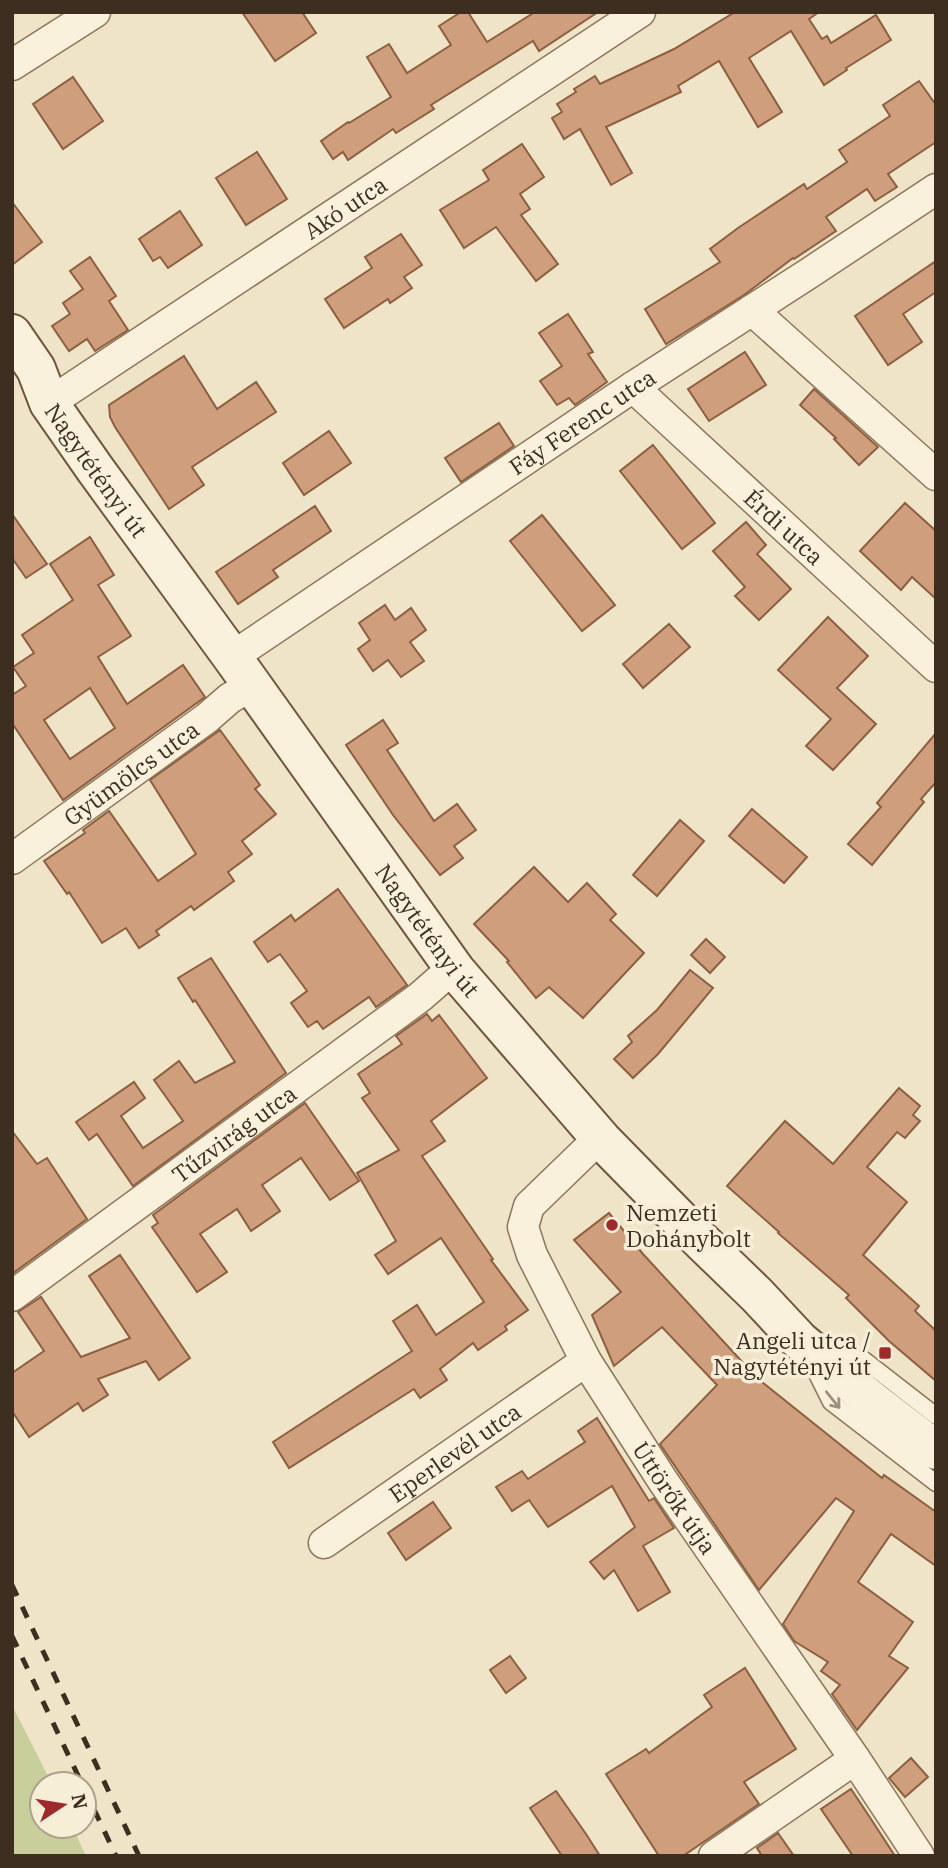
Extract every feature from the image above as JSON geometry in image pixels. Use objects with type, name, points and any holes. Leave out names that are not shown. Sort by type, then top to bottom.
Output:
[{"type":"main road","name":"Nagytétényi út","points":[[12,334],[36,369],[49,403],[95,470],[456,971],[602,1140],[757,1294],[800,1341],[871,1401],[936,1450]]},
{"type":"street","points":[[12,65],[95,12]]},
{"type":"street","name":"Akó utca","points":[[49,403],[640,12]]},
{"type":"street","name":"Fáy Ferenc utca","points":[[242,672],[633,387],[936,190]]},
{"type":"street","points":[[752,310],[936,475]]},
{"type":"street","name":"Érdi utca","points":[[633,387],[936,667]]},
{"type":"street","name":"Gyümölcs utca","points":[[12,859],[207,718],[230,698],[242,672]]},
{"type":"street","name":"Tűzvirág utca","points":[[12,1296],[420,997],[444,976],[456,971]]},
{"type":"street","name":"Úttörők útja","points":[[602,1140],[589,1148],[529,1206],[523,1227],[532,1255],[586,1361],[681,1508],[919,1856]]},
{"type":"street","name":"Eperlevél utca","points":[[324,1543],[586,1361]]},
{"type":"street","points":[[714,1856],[855,1759]]},
{"type":"lane","points":[[800,1341],[864,1360],[936,1416]]},
{"type":"lane","points":[[800,1341],[831,1402],[936,1483]]},
{"type":"green space","points":[[12,1705],[45,1770],[28,1770],[28,1840],[79,1840],[86,1856],[12,1856]]},
{"type":"building","points":[[242,12],[302,12],[316,33],[275,61]]},
{"type":"building","points":[[461,12],[468,12],[487,42],[535,12],[598,12],[539,51],[533,41],[431,105],[434,109],[396,133],[393,129],[348,160],[343,152],[333,159],[321,141],[391,97],[367,57],[389,44],[407,73],[451,45],[439,26]]},
{"type":"building","points":[[735,12],[819,12],[809,19],[822,39],[827,36],[831,43],[876,15],[891,40],[824,85],[791,31],[749,58],[782,112],[758,127],[719,61],[678,86],[681,92],[606,127],[632,173],[611,185],[580,129],[564,139],[552,118],[562,112],[557,104],[576,92],[574,89],[595,76],[600,84],[674,49]]},
{"type":"building","points":[[73,77],[103,121],[63,149],[33,104]]},
{"type":"building","points":[[919,81],[936,105],[936,142],[888,174],[897,187],[875,201],[867,189],[826,217],[836,231],[793,258],[744,295],[666,344],[645,309],[720,262],[710,249],[738,228],[804,184],[807,189],[847,162],[839,150],[890,116],[883,105]]},
{"type":"building","points":[[522,144],[544,177],[520,194],[530,209],[521,215],[558,264],[536,281],[496,227],[464,248],[440,210],[489,180],[483,170]]},
{"type":"building","points":[[257,152],[287,199],[246,225],[216,178]]},
{"type":"building","points":[[12,202],[42,242],[12,265]]},
{"type":"building","points":[[180,211],[202,245],[168,268],[160,257],[153,261],[139,239]]},
{"type":"building","points":[[401,234],[422,265],[404,277],[412,288],[390,303],[388,299],[344,328],[325,299],[372,268],[365,257]]},
{"type":"building","points":[[90,257],[116,296],[109,301],[128,330],[95,351],[87,339],[69,351],[52,326],[70,314],[63,303],[83,289],[70,271]]},
{"type":"building","points":[[936,261],[936,292],[903,314],[922,342],[888,365],[855,316]]},
{"type":"building","points":[[568,314],[593,352],[588,354],[607,382],[575,405],[569,398],[557,405],[540,381],[562,366],[539,333]]},
{"type":"building","points":[[745,352],[766,385],[709,421],[688,389]]},
{"type":"building","points":[[184,356],[217,409],[256,382],[276,412],[192,467],[204,485],[169,509],[115,427],[110,417],[109,405]]},
{"type":"building","points":[[814,389],[878,447],[859,465],[834,439],[836,438],[800,405]]},
{"type":"building","points":[[499,423],[514,446],[461,482],[445,458]]},
{"type":"building","points":[[329,431],[351,463],[304,495],[283,463]]},
{"type":"building","points":[[653,445],[715,523],[682,549],[620,471]]},
{"type":"building","points":[[905,503],[936,531],[936,599],[912,577],[901,590],[860,551]]},
{"type":"building","points":[[315,506],[331,531],[273,570],[278,577],[238,604],[216,572]]},
{"type":"building","points":[[12,514],[47,564],[26,578],[12,558]]},
{"type":"building","points":[[542,515],[615,605],[582,631],[510,541]]},
{"type":"building","points":[[746,522],[766,545],[757,554],[791,589],[759,620],[735,596],[745,587],[713,551]]},
{"type":"building","points":[[90,537],[114,575],[98,585],[131,636],[98,657],[127,704],[183,665],[205,697],[63,800],[12,723],[12,695],[26,686],[13,667],[34,653],[22,635],[73,600],[50,564]],"holes":[[[90,688],[115,728],[70,759],[44,720]]]},
{"type":"building","points":[[385,605],[395,620],[411,608],[426,630],[410,642],[424,661],[401,677],[388,660],[373,671],[358,649],[370,640],[359,623]]},
{"type":"building","points":[[828,617],[868,656],[837,688],[876,724],[833,770],[806,746],[831,719],[778,670]]},
{"type":"building","points":[[669,624],[690,647],[643,688],[623,664]]},
{"type":"building","points":[[383,720],[398,743],[387,750],[434,821],[457,804],[476,830],[454,846],[463,858],[440,875],[393,815],[346,745]]},
{"type":"building","points":[[220,730],[260,785],[255,789],[276,814],[242,841],[252,854],[228,872],[234,881],[194,910],[191,906],[156,931],[159,935],[139,948],[126,928],[102,943],[69,892],[67,894],[44,861],[85,833],[83,830],[109,811],[158,881],[196,854],[150,780]]},
{"type":"building","points":[[936,733],[936,782],[921,799],[924,802],[872,865],[848,844],[881,807],[877,803]]},
{"type":"building","points":[[752,809],[807,857],[784,883],[729,836]]},
{"type":"building","points":[[680,820],[704,841],[657,896],[633,875]]},
{"type":"building","points":[[534,867],[568,902],[587,883],[616,914],[610,920],[644,953],[583,1018],[549,987],[536,998],[507,962],[509,961],[474,924]]},
{"type":"building","points":[[338,889],[407,985],[376,1007],[369,997],[323,1029],[317,1021],[308,1027],[291,1003],[307,991],[280,954],[268,962],[254,942],[291,915],[295,921]]},
{"type":"building","points":[[706,939],[725,957],[710,973],[691,955]]},
{"type":"building","points":[[211,958],[286,1073],[133,1186],[97,1134],[89,1140],[76,1122],[134,1082],[145,1098],[121,1116],[143,1148],[183,1121],[154,1080],[179,1061],[195,1083],[235,1062],[178,978]]},
{"type":"building","points":[[690,970],[713,988],[658,1054],[633,1078],[614,1059],[632,1042],[628,1036],[657,1010]]},
{"type":"building","points":[[427,1014],[432,1021],[439,1015],[487,1078],[431,1121],[445,1141],[422,1156],[493,1259],[491,1260],[528,1310],[505,1326],[507,1330],[478,1350],[473,1343],[440,1369],[447,1380],[420,1398],[414,1389],[289,1468],[273,1442],[412,1351],[393,1321],[417,1305],[436,1335],[484,1302],[441,1238],[388,1274],[375,1255],[396,1241],[357,1173],[399,1150],[362,1098],[370,1093],[358,1074],[402,1044],[396,1036]]},
{"type":"building","points":[[899,1088],[920,1106],[913,1115],[920,1121],[905,1138],[897,1132],[867,1167],[907,1202],[863,1255],[919,1306],[915,1311],[936,1331],[936,1381],[889,1341],[846,1298],[849,1295],[727,1186],[785,1121],[833,1164]]},
{"type":"building","points":[[305,1103],[359,1181],[330,1200],[301,1158],[262,1185],[280,1211],[251,1231],[237,1209],[200,1234],[227,1272],[197,1292],[152,1227],[158,1223],[153,1215]]},
{"type":"building","points":[[12,1131],[37,1164],[47,1158],[87,1219],[12,1274]]},
{"type":"building","points":[[609,1213],[757,1378],[882,1478],[884,1475],[936,1512],[936,1566],[891,1534],[858,1582],[913,1622],[889,1656],[908,1668],[857,1730],[832,1694],[840,1685],[821,1671],[828,1662],[794,1641],[783,1624],[854,1511],[836,1498],[759,1590],[660,1444],[717,1385],[662,1327],[614,1366],[592,1315],[621,1292],[574,1240]]},
{"type":"building","points":[[120,1255],[190,1358],[159,1380],[146,1361],[98,1379],[108,1395],[83,1411],[78,1403],[29,1437],[12,1411],[12,1373],[44,1351],[18,1312],[41,1297],[81,1357],[130,1338],[89,1276]]},
{"type":"building","points":[[597,1418],[649,1501],[654,1498],[674,1528],[643,1546],[670,1592],[638,1611],[614,1570],[604,1579],[590,1562],[635,1527],[612,1486],[548,1527],[529,1500],[512,1511],[496,1487],[522,1471],[528,1479],[585,1442],[578,1431]]},
{"type":"building","points":[[433,1502],[451,1528],[406,1560],[388,1533]]},
{"type":"building","points":[[510,1656],[526,1678],[506,1693],[490,1670]]},
{"type":"building","points":[[745,1668],[796,1749],[744,1782],[759,1804],[683,1856],[659,1856],[606,1774],[646,1749],[649,1753],[712,1707],[704,1695]]},
{"type":"building","points":[[911,1758],[928,1777],[905,1797],[889,1778]]},
{"type":"building","points":[[851,1789],[895,1856],[853,1856],[821,1809]]},
{"type":"building","points":[[556,1791],[600,1856],[562,1856],[530,1808]]},
{"type":"building","points":[[778,1833],[794,1856],[762,1856],[757,1848]]},
{"type":"railway","points":[[12,1585],[139,1856]]},
{"type":"railway","points":[[12,1636],[75,1770]]},
{"type":"railway","points":[[98,1818],[116,1856]]},
{"type":"place","name":"Nemzeti Dohánybolt","points":[[612,1225]]},
{"type":"place","name":"Angeli utca / Nagytétényi út","points":[[885,1353]]}]
